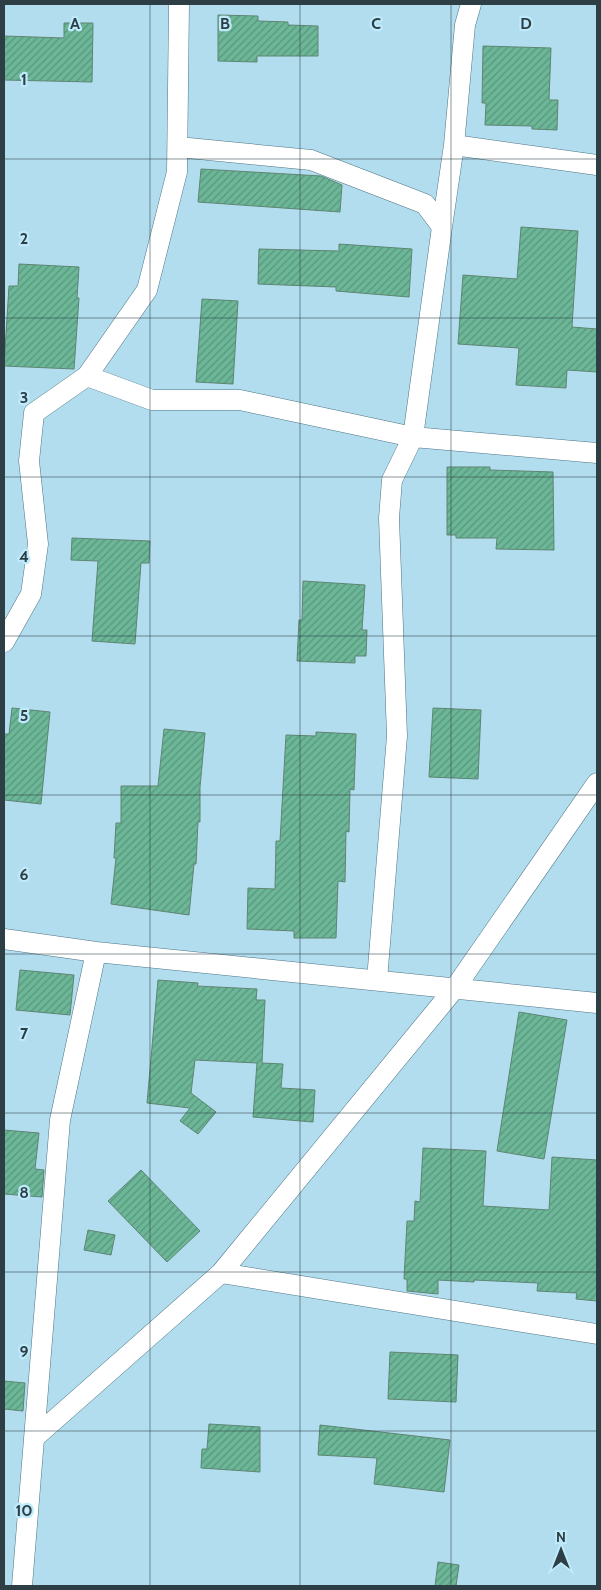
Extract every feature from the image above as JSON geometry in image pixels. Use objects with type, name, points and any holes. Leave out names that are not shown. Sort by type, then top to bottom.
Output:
[{"type":"street","points":[[4,642],[31,594],[38,544],[29,461],[34,413],[87,376],[148,290],[177,172],[179,4]]},
{"type":"street","points":[[377,980],[397,736],[389,518],[392,480],[413,437],[454,145],[465,25],[471,4]]},
{"type":"street","points":[[454,145],[597,165]]},
{"type":"street","points":[[178,147],[311,160],[425,204],[442,226]]},
{"type":"street","points":[[87,376],[152,400],[240,400],[413,437],[597,453]]},
{"type":"street","points":[[34,1438],[221,1273],[455,988],[597,782]]},
{"type":"street","points":[[4,939],[96,952],[597,1003]]},
{"type":"street","points":[[22,1586],[60,1120],[96,952]]},
{"type":"street","points":[[221,1273],[597,1334]]},
{"type":"building","points":[[218,15],[258,16],[258,21],[318,26],[318,56],[257,56],[257,62],[218,61]]},
{"type":"building","points":[[64,23],[93,23],[92,82],[4,80],[4,36],[64,38]]},
{"type":"building","points":[[483,46],[551,48],[549,100],[558,100],[557,130],[532,129],[532,126],[485,125],[486,103],[482,103]]},
{"type":"building","points":[[201,169],[321,176],[342,185],[340,212],[198,202]]},
{"type":"building","points":[[521,227],[578,231],[572,327],[597,329],[597,372],[567,370],[566,388],[516,385],[519,348],[458,344],[463,275],[517,279]]},
{"type":"building","points":[[339,244],[412,249],[409,297],[336,291],[336,287],[258,284],[259,249],[339,251]]},
{"type":"building","points":[[19,264],[79,267],[77,298],[79,298],[74,369],[4,366],[9,286],[18,286]]},
{"type":"building","points":[[202,299],[238,301],[233,384],[196,382]]},
{"type":"building","points":[[447,467],[490,467],[490,470],[553,472],[554,550],[496,549],[497,538],[456,538],[456,535],[447,535]]},
{"type":"building","points":[[72,538],[150,541],[149,563],[141,563],[135,644],[92,641],[98,561],[71,560]]},
{"type":"building","points":[[303,581],[365,585],[362,630],[367,630],[366,656],[355,656],[355,663],[297,661],[299,620],[302,620]]},
{"type":"building","points":[[12,708],[50,712],[41,804],[4,800],[4,734],[9,734]]},
{"type":"building","points":[[433,708],[481,710],[478,779],[429,777]]},
{"type":"building","points":[[164,729],[205,733],[200,787],[200,822],[198,822],[196,864],[194,864],[189,915],[111,904],[116,858],[114,858],[116,823],[121,823],[121,786],[158,786]]},
{"type":"building","points":[[316,732],[356,734],[354,790],[350,789],[349,832],[346,831],[345,882],[338,881],[336,938],[294,938],[294,931],[247,929],[248,888],[275,889],[276,841],[280,841],[286,735],[316,736]]},
{"type":"building","points":[[20,970],[74,975],[70,1015],[16,1010]]},
{"type":"building","points":[[158,980],[198,983],[197,986],[257,989],[256,1000],[265,1000],[262,1063],[283,1064],[281,1088],[315,1090],[313,1122],[253,1117],[257,1063],[195,1060],[191,1093],[216,1112],[198,1134],[180,1121],[190,1108],[147,1103]]},
{"type":"building","points":[[519,1012],[567,1020],[544,1159],[497,1151]]},
{"type":"building","points":[[4,1130],[39,1133],[35,1169],[44,1170],[42,1197],[4,1194]]},
{"type":"building","points":[[423,1148],[486,1151],[483,1206],[549,1210],[552,1157],[597,1160],[597,1301],[576,1299],[577,1293],[537,1291],[538,1283],[438,1280],[438,1294],[407,1291],[407,1279],[404,1279],[407,1221],[414,1221],[415,1201],[420,1202]]},
{"type":"building","points":[[141,1170],[200,1231],[167,1262],[108,1201]]},
{"type":"building","points":[[88,1230],[115,1235],[111,1255],[84,1250]]},
{"type":"building","points":[[390,1352],[458,1355],[456,1402],[388,1399]]},
{"type":"building","points":[[4,1381],[25,1383],[23,1411],[4,1409]]},
{"type":"building","points":[[209,1424],[260,1427],[260,1472],[201,1468],[202,1449],[207,1449]]},
{"type":"building","points":[[320,1425],[450,1440],[444,1492],[374,1484],[377,1458],[318,1455]]},
{"type":"building","points":[[438,1562],[459,1565],[456,1586],[435,1586]]}]
